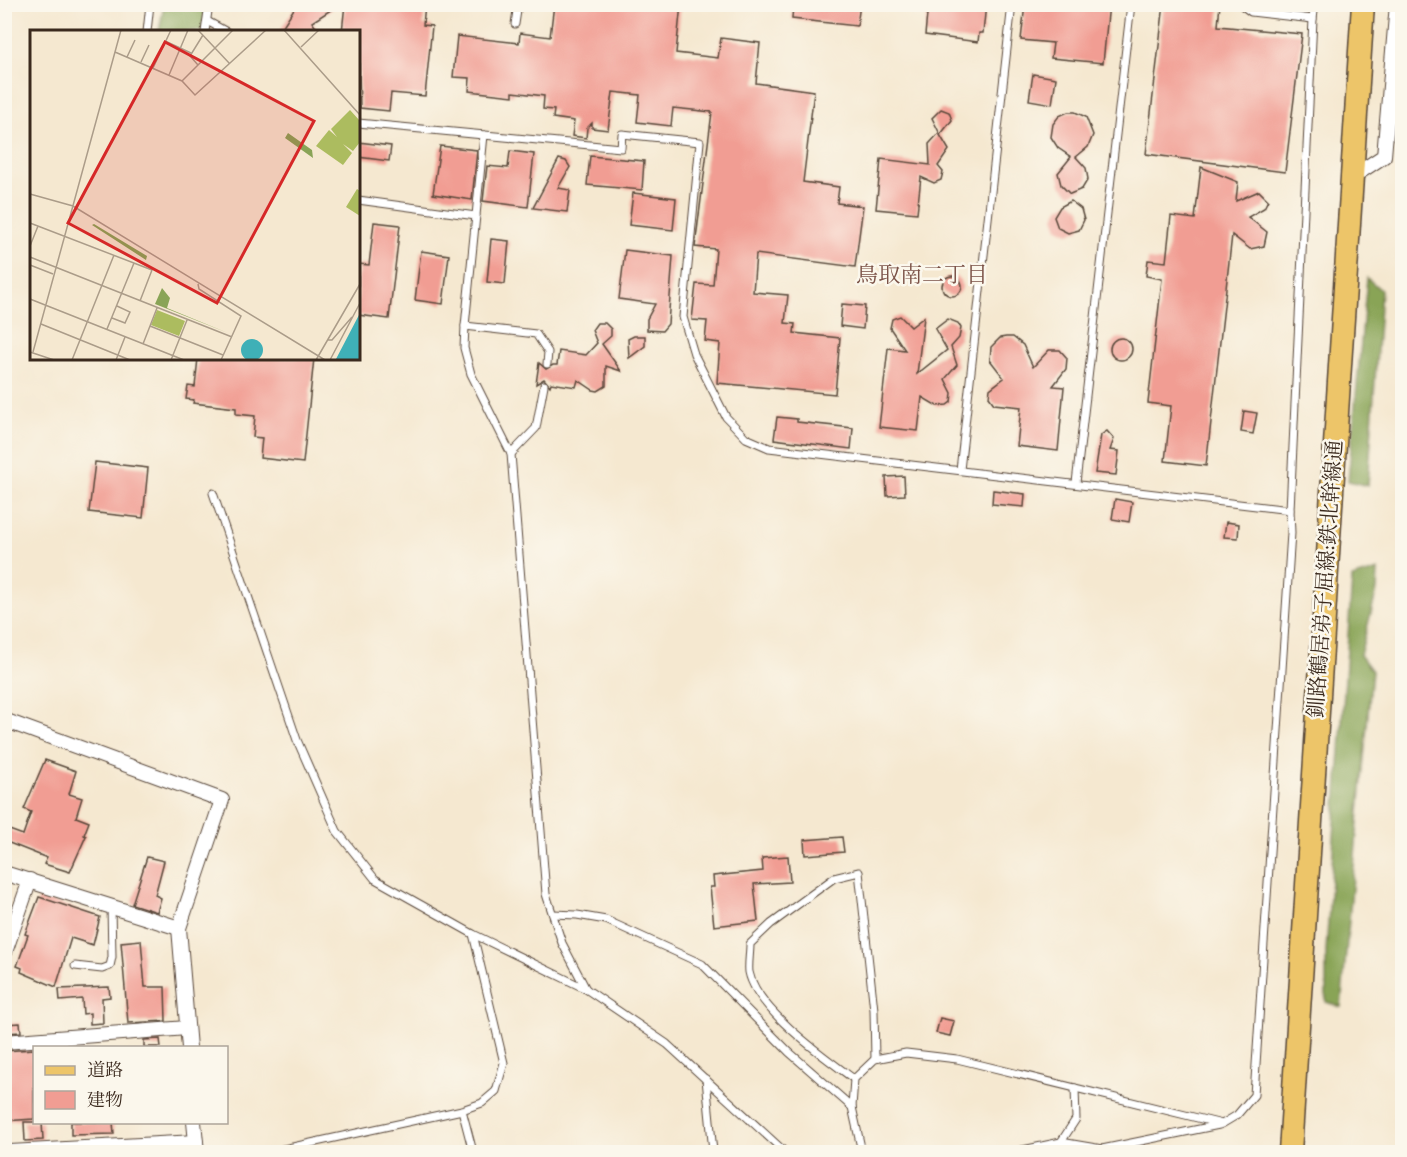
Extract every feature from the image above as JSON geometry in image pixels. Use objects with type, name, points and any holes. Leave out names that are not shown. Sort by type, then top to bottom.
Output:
[{"type":"main road","name":"釧路鶴居弟子屈線:鉄北幹線通","points":[[1290,1152],[1363,4]]},
{"type":"street","points":[[1352,177],[1384,156],[1397,4]]},
{"type":"street","points":[[4,720],[222,800],[179,928],[189,1046]]},
{"type":"street","points":[[4,873],[179,928]]},
{"type":"street","points":[[4,955],[30,880]]},
{"type":"street","points":[[4,1042],[187,1028]]},
{"type":"street","points":[[10,1152],[196,1147],[194,1124]]},
{"type":"lane","points":[[147,30],[150,4]]},
{"type":"lane","points":[[205,30],[209,4]]},
{"type":"lane","points":[[515,24],[518,4]]},
{"type":"lane","points":[[960,470],[1012,4]]},
{"type":"lane","points":[[1076,483],[1131,4]]},
{"type":"lane","points":[[1240,4],[1251,12],[1313,20]]},
{"type":"lane","points":[[1013,1152],[1061,1142],[1102,1149],[1222,1124],[1237,1115],[1254,1095],[1292,533],[1290,510],[1315,4]]},
{"type":"lane","points":[[207,21],[223,30]]},
{"type":"lane","points":[[360,123],[621,148],[622,134],[700,142],[682,317],[694,354],[726,417],[746,438],[769,448],[1290,510]]},
{"type":"lane","points":[[484,135],[464,348],[471,374],[511,454],[546,894],[562,943],[586,989]]},
{"type":"lane","points":[[360,200],[476,216]]},
{"type":"lane","points":[[465,326],[536,334],[548,352],[547,364]]},
{"type":"lane","points":[[511,454],[536,428],[544,385]]},
{"type":"lane","points":[[213,493],[297,740],[337,831],[375,879],[473,934],[586,989],[667,1044],[785,1152]]},
{"type":"lane","points":[[854,1078],[806,1043],[763,1000],[749,973],[750,944],[771,924],[834,878],[859,872],[874,1010],[875,1059]]},
{"type":"lane","points":[[75,966],[102,969],[110,966],[112,957],[111,906]]},
{"type":"lane","points":[[553,914],[606,920],[702,964],[789,1052],[852,1107]]},
{"type":"lane","points":[[270,1152],[462,1110],[482,1103],[496,1091],[504,1063],[473,934]]},
{"type":"lane","points":[[862,1152],[852,1107],[854,1078],[875,1059],[906,1053],[957,1059],[1222,1124]]},
{"type":"lane","points":[[706,1079],[713,1152]]},
{"type":"lane","points":[[1061,1142],[1076,1119],[1075,1088]]},
{"type":"lane","points":[[462,1110],[473,1152]]},
{"type":"green space","points":[[164,5],[209,5],[204,30],[159,30]]},
{"type":"green space","points":[[1367,278],[1381,290],[1368,486],[1348,481]]},
{"type":"green space","points":[[1378,570],[1377,590],[1360,655],[1372,671],[1341,1007],[1326,1002],[1326,951],[1352,578]]},
{"type":"building","points":[[297,4],[340,4],[312,22],[318,30],[280,30]]},
{"type":"building","points":[[345,4],[425,4],[423,25],[432,26],[425,96],[391,93],[389,111],[360,108],[360,30],[342,30]]},
{"type":"building","points":[[554,4],[681,4],[676,53],[718,58],[721,38],[760,43],[756,83],[814,91],[803,182],[839,187],[837,203],[863,206],[855,267],[756,254],[753,292],[788,295],[785,323],[795,324],[794,333],[840,338],[835,394],[717,383],[720,343],[705,341],[707,321],[692,320],[696,284],[713,285],[716,249],[695,247],[712,112],[673,108],[671,126],[637,122],[640,95],[613,92],[608,130],[592,128],[592,123],[587,128],[586,138],[572,136],[574,121],[553,118],[554,110],[543,109],[544,96],[513,92],[513,96],[469,91],[470,78],[453,77],[457,36],[519,43],[520,33],[550,37]]},
{"type":"building","points":[[793,4],[860,4],[857,26],[792,19]]},
{"type":"building","points":[[928,4],[986,4],[983,33],[979,33],[978,42],[925,35]]},
{"type":"building","points":[[1025,4],[1109,4],[1103,63],[1051,58],[1053,43],[1021,40]]},
{"type":"building","points":[[1164,4],[1220,4],[1218,26],[1302,34],[1285,172],[1146,154]]},
{"type":"building","points":[[1033,74],[1056,78],[1052,104],[1029,100]]},
{"type":"building","points":[[941,109],[949,112],[952,120],[940,135],[949,150],[938,166],[943,172],[941,180],[934,183],[921,177],[917,213],[876,209],[881,159],[930,165],[929,144],[940,134],[932,118]]},
{"type":"building","points":[[1075,112],[1086,117],[1093,135],[1088,147],[1076,157],[1086,168],[1088,179],[1082,189],[1070,194],[1061,185],[1058,173],[1071,157],[1058,148],[1051,137],[1053,124],[1059,116]]},
{"type":"building","points":[[360,142],[391,146],[389,161],[360,157]]},
{"type":"building","points":[[440,146],[477,150],[472,200],[433,194]]},
{"type":"building","points":[[510,151],[534,154],[528,207],[483,201],[487,166],[508,168]]},
{"type":"building","points":[[590,156],[644,161],[642,190],[587,185]]},
{"type":"building","points":[[559,159],[566,161],[570,167],[558,188],[570,190],[567,212],[533,208]]},
{"type":"building","points":[[1201,167],[1238,182],[1236,201],[1259,191],[1268,200],[1264,208],[1248,217],[1267,232],[1264,246],[1250,249],[1232,235],[1206,466],[1165,461],[1171,406],[1148,403],[1162,279],[1146,276],[1148,260],[1166,262],[1171,216],[1195,219]]},
{"type":"building","points":[[633,193],[676,198],[673,230],[629,225]]},
{"type":"building","points":[[1071,201],[1081,209],[1084,220],[1079,230],[1068,233],[1058,228],[1054,217],[1060,207]]},
{"type":"building","points":[[374,222],[400,225],[389,319],[360,315],[360,264],[369,265]]},
{"type":"building","points":[[491,239],[509,241],[505,284],[487,282]]},
{"type":"building","points":[[625,250],[673,256],[668,324],[662,331],[647,330],[647,319],[655,304],[619,299]]},
{"type":"building","points":[[421,251],[449,255],[443,304],[415,300]]},
{"type":"building","points":[[952,276],[959,279],[962,286],[959,293],[952,296],[945,293],[942,286],[945,279]]},
{"type":"building","points":[[842,304],[865,306],[863,329],[840,326]]},
{"type":"building","points":[[900,316],[911,327],[924,317],[917,374],[947,350],[935,329],[948,319],[958,323],[961,328],[959,338],[951,347],[957,365],[945,379],[952,393],[951,402],[937,406],[922,397],[918,431],[879,427],[888,348],[905,350],[890,328],[892,319]]},
{"type":"building","points":[[597,323],[605,323],[611,329],[611,336],[602,344],[621,371],[606,366],[606,386],[598,391],[593,390],[578,380],[576,387],[551,383],[550,386],[544,379],[536,384],[539,363],[546,369],[557,365],[559,351],[586,355],[597,343],[592,330]]},
{"type":"building","points":[[634,336],[645,336],[645,346],[629,358],[628,339]]},
{"type":"building","points":[[1013,337],[1023,345],[1033,367],[1049,350],[1060,350],[1067,358],[1066,369],[1053,386],[1064,387],[1058,451],[1017,446],[1021,407],[994,404],[989,397],[990,389],[1004,378],[990,360],[991,347],[1000,338]]},
{"type":"building","points":[[1121,338],[1129,341],[1132,349],[1129,357],[1121,360],[1113,357],[1110,349],[1113,341]]},
{"type":"building","points":[[198,360],[314,360],[303,463],[260,458],[262,438],[253,437],[255,416],[236,414],[236,408],[193,403],[194,400],[186,399],[188,386],[195,387]]},
{"type":"building","points":[[1244,411],[1257,413],[1253,434],[1241,432]]},
{"type":"building","points":[[777,417],[797,419],[797,422],[853,428],[851,449],[774,439]]},
{"type":"building","points":[[1107,431],[1114,439],[1110,450],[1119,451],[1116,475],[1095,473],[1101,435]]},
{"type":"building","points":[[95,462],[148,468],[143,518],[89,512]]},
{"type":"building","points":[[904,476],[905,495],[887,496],[886,477]]},
{"type":"building","points":[[993,490],[1025,494],[1024,507],[992,504]]},
{"type":"building","points":[[1115,499],[1132,502],[1129,522],[1112,519]]},
{"type":"building","points":[[1226,522],[1239,524],[1238,538],[1224,537]]},
{"type":"building","points":[[45,760],[76,771],[69,794],[82,798],[76,817],[89,822],[84,835],[86,836],[70,872],[44,864],[47,858],[4,841],[4,828],[23,835],[31,812],[24,809]]},
{"type":"building","points":[[842,837],[844,852],[805,855],[804,840]]},
{"type":"building","points":[[788,856],[790,882],[754,884],[758,921],[714,926],[710,887],[714,887],[713,876],[763,871],[762,858]]},
{"type":"building","points":[[147,857],[164,861],[155,895],[161,898],[157,912],[132,904]]},
{"type":"building","points":[[39,897],[100,917],[93,945],[71,938],[56,987],[21,972],[22,968],[17,966],[28,935],[25,934]]},
{"type":"building","points":[[141,940],[145,987],[165,987],[166,1021],[128,1023],[121,942]]},
{"type":"building","points":[[109,987],[110,997],[102,998],[103,1023],[90,1024],[90,1013],[83,1014],[82,999],[60,1001],[59,989]]},
{"type":"building","points":[[940,1018],[954,1021],[950,1036],[936,1033]]},
{"type":"building","points":[[20,1023],[21,1032],[4,1033],[4,1024]]},
{"type":"building","points":[[160,1039],[161,1046],[144,1046],[144,1040]]},
{"type":"building","points":[[33,1049],[33,1119],[4,1121],[4,1051]]},
{"type":"building","points":[[24,1122],[42,1124],[43,1140],[25,1141]]},
{"type":"building","points":[[71,1124],[113,1124],[114,1134],[71,1135]]},
{"type":"district","name":"鳥取南二丁目","points":[[922,277]]}]
